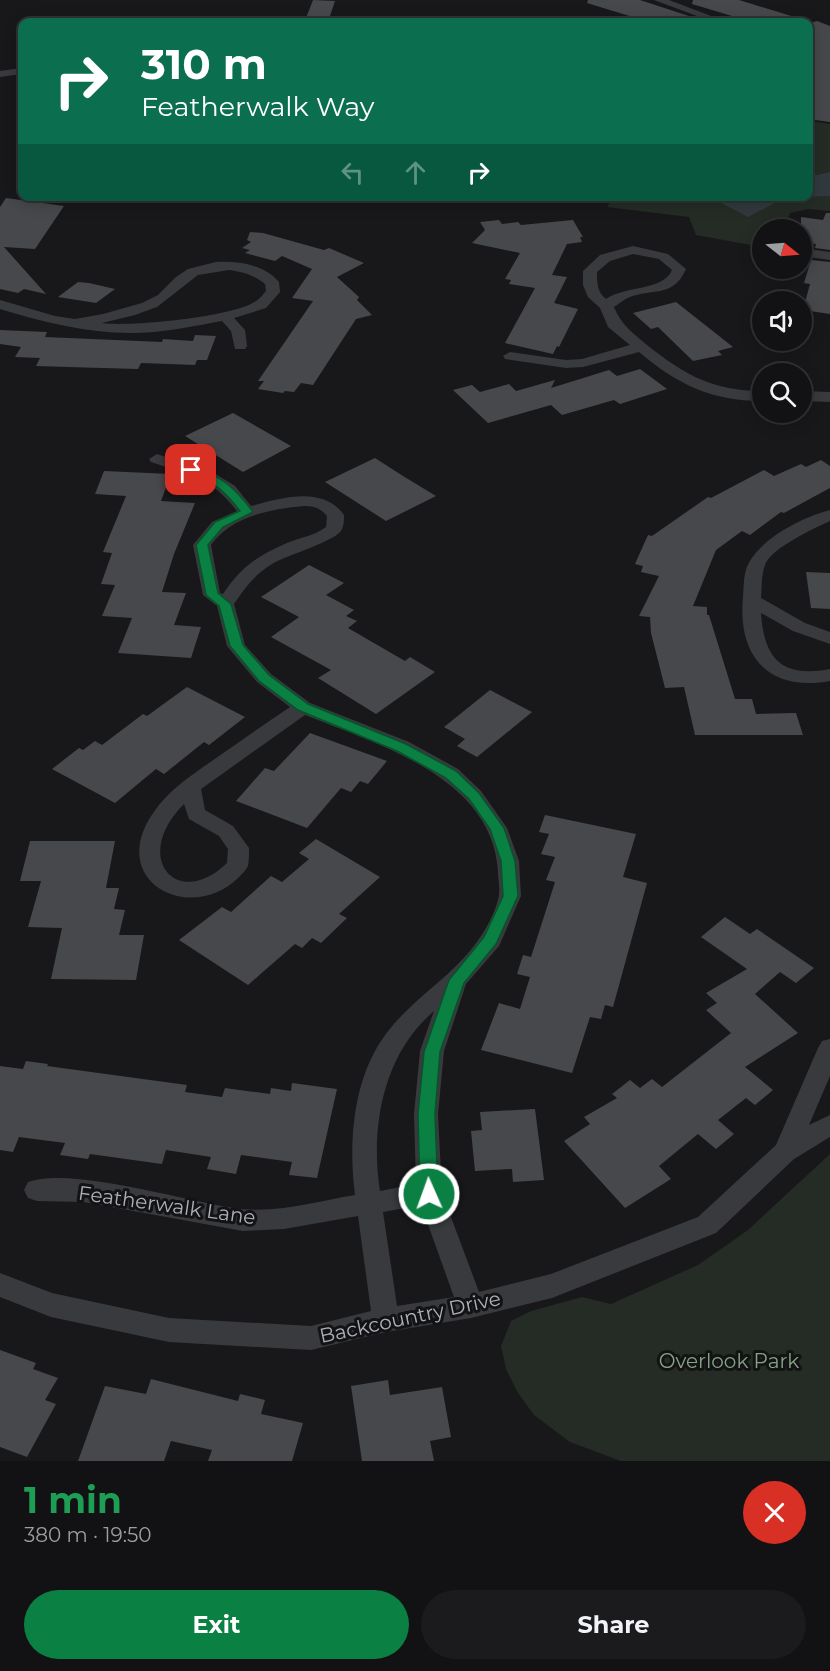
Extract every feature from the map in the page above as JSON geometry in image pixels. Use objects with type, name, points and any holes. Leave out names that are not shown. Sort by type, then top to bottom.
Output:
[{"type":"street","points":[[659,0],[711,18]]},
{"type":"street","points":[[0,74],[18,72]]},
{"type":"street","points":[[606,306],[622,295],[667,286],[676,278],[679,269],[673,261],[662,255],[641,251],[620,252],[605,258],[590,271],[590,285],[595,297],[606,306],[613,324],[672,372],[712,390],[752,396]]},
{"type":"street","points":[[812,254],[830,256]]},
{"type":"street","points":[[0,304],[53,320],[106,328],[153,328],[225,316],[261,305],[273,292],[272,282],[262,274],[244,267],[210,267],[193,271],[180,279],[166,295],[146,306],[111,318],[76,323]]},
{"type":"street","points":[[225,316],[238,330],[240,346]]},
{"type":"street","points":[[510,356],[566,364],[583,363],[640,347]]},
{"type":"street","points":[[812,396],[830,397]]},
{"type":"street","points":[[158,459],[208,476],[229,489],[247,512]]},
{"type":"street","points":[[225,604],[244,576],[266,560],[295,546],[322,538],[334,529],[336,515],[326,505],[308,501],[273,505],[247,512],[219,525],[202,545],[212,595],[225,604],[236,646],[264,678],[303,707],[402,747],[451,774],[474,796],[497,828],[508,861],[510,896],[491,940],[456,980],[416,1013],[384,1056],[369,1104],[363,1161],[386,1320]]},
{"type":"street","points":[[830,515],[785,538],[757,562],[751,600],[753,633],[767,661],[788,678],[814,680],[830,675]]},
{"type":"street","points":[[751,600],[799,627],[830,638]]},
{"type":"street","points":[[190,787],[196,814],[226,831],[239,848],[237,866],[219,882],[198,888],[172,888],[152,873],[147,853],[158,822],[175,798],[190,787],[303,707]]},
{"type":"street","points":[[456,980],[432,1052],[426,1114],[429,1194],[471,1306]]},
{"type":"street","name":"Backcountry Drive","points":[[785,1152],[830,1048]]},
{"type":"street","name":"Backcountry Drive","points":[[0,1285],[51,1305],[169,1330],[311,1338],[386,1320],[471,1306],[552,1286],[707,1225],[785,1152],[830,1125]]},
{"type":"street","name":"Featherwalk Lane","points":[[37,1190],[84,1191],[243,1220],[284,1218],[429,1194]]},
{"type":"green space","points":[[813,122],[830,124],[830,211],[808,209],[790,213],[788,219],[752,219],[752,245],[696,235],[689,217],[607,207],[611,201],[813,201]]},
{"type":"green space","name":"Overlook Park","points":[[830,1154],[830,1461],[621,1461],[570,1442],[534,1415],[518,1393],[506,1369],[501,1346],[511,1321],[531,1311],[582,1297],[611,1304],[698,1265],[748,1230]]},
{"type":"shaded area","points":[[830,172],[830,196],[813,196],[813,174]]},
{"type":"shaded area","points":[[718,201],[778,201],[748,217]]},
{"type":"building","points":[[313,0],[335,1],[329,18],[306,18]]},
{"type":"building","points":[[588,0],[640,0],[695,18],[636,18],[587,3]]},
{"type":"building","points":[[693,0],[739,0],[798,18],[739,18],[692,4]]},
{"type":"building","points":[[817,21],[830,26],[830,122],[813,120],[813,22]]},
{"type":"building","points":[[6,198],[64,206],[35,249],[4,247],[46,294],[24,289],[18,293],[0,289],[0,207]]},
{"type":"building","points":[[826,213],[830,213],[830,250],[815,248],[816,244],[812,243],[812,219],[801,219],[801,217],[823,220]]},
{"type":"building","points":[[499,220],[502,224],[518,222],[521,225],[573,220],[583,237],[580,237],[582,242],[567,244],[552,275],[567,277],[554,303],[578,309],[559,347],[557,346],[553,354],[505,343],[535,288],[509,284],[511,280],[505,279],[520,253],[472,243],[485,230],[480,222]]},
{"type":"building","points":[[250,232],[263,233],[324,250],[329,248],[364,263],[337,277],[359,297],[357,300],[372,315],[356,319],[313,385],[301,383],[294,392],[285,391],[283,393],[258,389],[264,381],[258,381],[313,301],[292,298],[312,269],[282,256],[275,261],[245,253],[250,250],[242,248],[251,242],[247,240]]},
{"type":"building","points":[[812,260],[830,262],[830,314],[812,311],[812,291],[808,291],[810,284],[804,283],[805,279],[812,279]]},
{"type":"building","points":[[78,282],[115,289],[96,303],[58,297]]},
{"type":"building","points":[[676,302],[733,347],[718,351],[722,355],[693,361],[658,327],[651,329],[633,313]]},
{"type":"building","points":[[0,330],[47,332],[45,337],[162,342],[163,339],[193,341],[195,335],[216,336],[207,360],[197,360],[195,365],[141,363],[138,369],[36,366],[40,358],[15,357],[21,347],[0,344]]},
{"type":"building","points":[[640,369],[667,389],[620,404],[614,400],[562,415],[551,405],[488,423],[453,390],[472,385],[480,392],[509,384],[516,391],[555,380],[551,388],[609,370],[617,376]]},
{"type":"building","points":[[233,413],[291,446],[243,472],[185,436]]},
{"type":"building","points":[[375,458],[436,496],[386,521],[325,482]]},
{"type":"building","points":[[821,460],[830,466],[830,488],[784,513],[781,512],[750,535],[742,531],[716,550],[693,606],[707,607],[707,615],[709,615],[735,699],[752,699],[756,714],[796,713],[803,735],[695,735],[684,687],[665,688],[651,633],[650,617],[639,616],[659,576],[641,572],[643,566],[635,564],[648,535],[652,536],[708,497],[711,498],[764,470],[774,476],[801,464],[806,467]]},
{"type":"building","points":[[104,471],[171,474],[161,501],[195,503],[174,554],[162,592],[186,593],[174,625],[201,627],[191,658],[118,653],[132,618],[102,616],[115,585],[101,584],[112,553],[103,552],[126,496],[95,494]]},
{"type":"building","points":[[309,565],[344,583],[326,595],[354,610],[346,616],[357,621],[348,628],[405,661],[410,657],[435,672],[376,714],[318,678],[331,670],[271,637],[299,617],[261,597]]},
{"type":"building","points":[[806,572],[830,573],[830,609],[811,608]]},
{"type":"building","points":[[187,687],[245,717],[209,745],[204,742],[164,774],[156,769],[115,803],[52,769],[79,748],[83,750],[95,741],[102,745],[143,714],[147,716]]},
{"type":"building","points":[[490,690],[532,712],[477,757],[457,746],[465,739],[444,727]]},
{"type":"building","points":[[310,733],[387,761],[368,784],[360,781],[351,792],[341,788],[307,828],[236,801],[265,768],[274,771]]},
{"type":"building","points":[[545,815],[636,834],[623,877],[647,883],[613,1007],[605,1005],[601,1019],[590,1017],[572,1073],[481,1050],[499,1003],[520,1009],[530,977],[517,974],[523,955],[531,957],[555,882],[546,880],[555,857],[541,854],[549,834],[539,832]]},
{"type":"building","points":[[316,839],[380,877],[339,914],[347,918],[321,943],[312,938],[302,948],[295,944],[248,985],[179,940],[222,907],[231,912],[271,876],[282,882],[309,859],[299,853]]},
{"type":"building","points":[[30,841],[115,841],[106,888],[119,888],[114,909],[125,910],[119,935],[144,935],[136,980],[51,979],[62,928],[28,927],[41,881],[20,881]]},
{"type":"building","points":[[725,917],[750,934],[757,929],[814,968],[796,983],[780,972],[755,994],[798,1033],[745,1067],[773,1090],[755,1105],[746,1098],[718,1120],[734,1134],[716,1149],[698,1134],[659,1166],[671,1179],[625,1208],[564,1141],[590,1124],[584,1117],[617,1098],[612,1094],[630,1080],[640,1088],[652,1079],[662,1087],[731,1033],[706,1010],[717,1003],[706,993],[747,969],[701,937]]},
{"type":"building","points":[[26,1061],[48,1064],[47,1066],[187,1085],[185,1092],[222,1097],[225,1088],[270,1094],[271,1088],[291,1091],[292,1083],[337,1089],[317,1178],[289,1175],[292,1162],[241,1155],[236,1174],[207,1169],[211,1157],[166,1150],[162,1164],[90,1154],[88,1159],[60,1155],[65,1143],[19,1137],[13,1152],[0,1150],[0,1066],[23,1069]]},
{"type":"building","points":[[535,1109],[544,1180],[513,1182],[512,1169],[475,1171],[471,1131],[482,1130],[480,1112]]},
{"type":"building","points":[[0,1350],[36,1363],[33,1369],[58,1378],[45,1400],[56,1404],[27,1457],[0,1447]]},
{"type":"building","points":[[151,1379],[238,1401],[240,1394],[265,1400],[261,1414],[303,1423],[292,1461],[208,1461],[212,1450],[171,1441],[164,1461],[78,1461],[105,1386],[146,1394]]},
{"type":"building","points":[[388,1380],[390,1395],[442,1387],[451,1437],[430,1441],[434,1461],[362,1461],[351,1386]]},
{"type":"route","points":[[191,470],[208,476],[229,489],[247,512],[219,525],[202,545],[212,595],[225,604],[236,646],[264,678],[303,707],[402,747],[451,774],[474,796],[497,828],[508,861],[510,896],[491,940],[456,980],[432,1052],[426,1114],[429,1194]]}]
